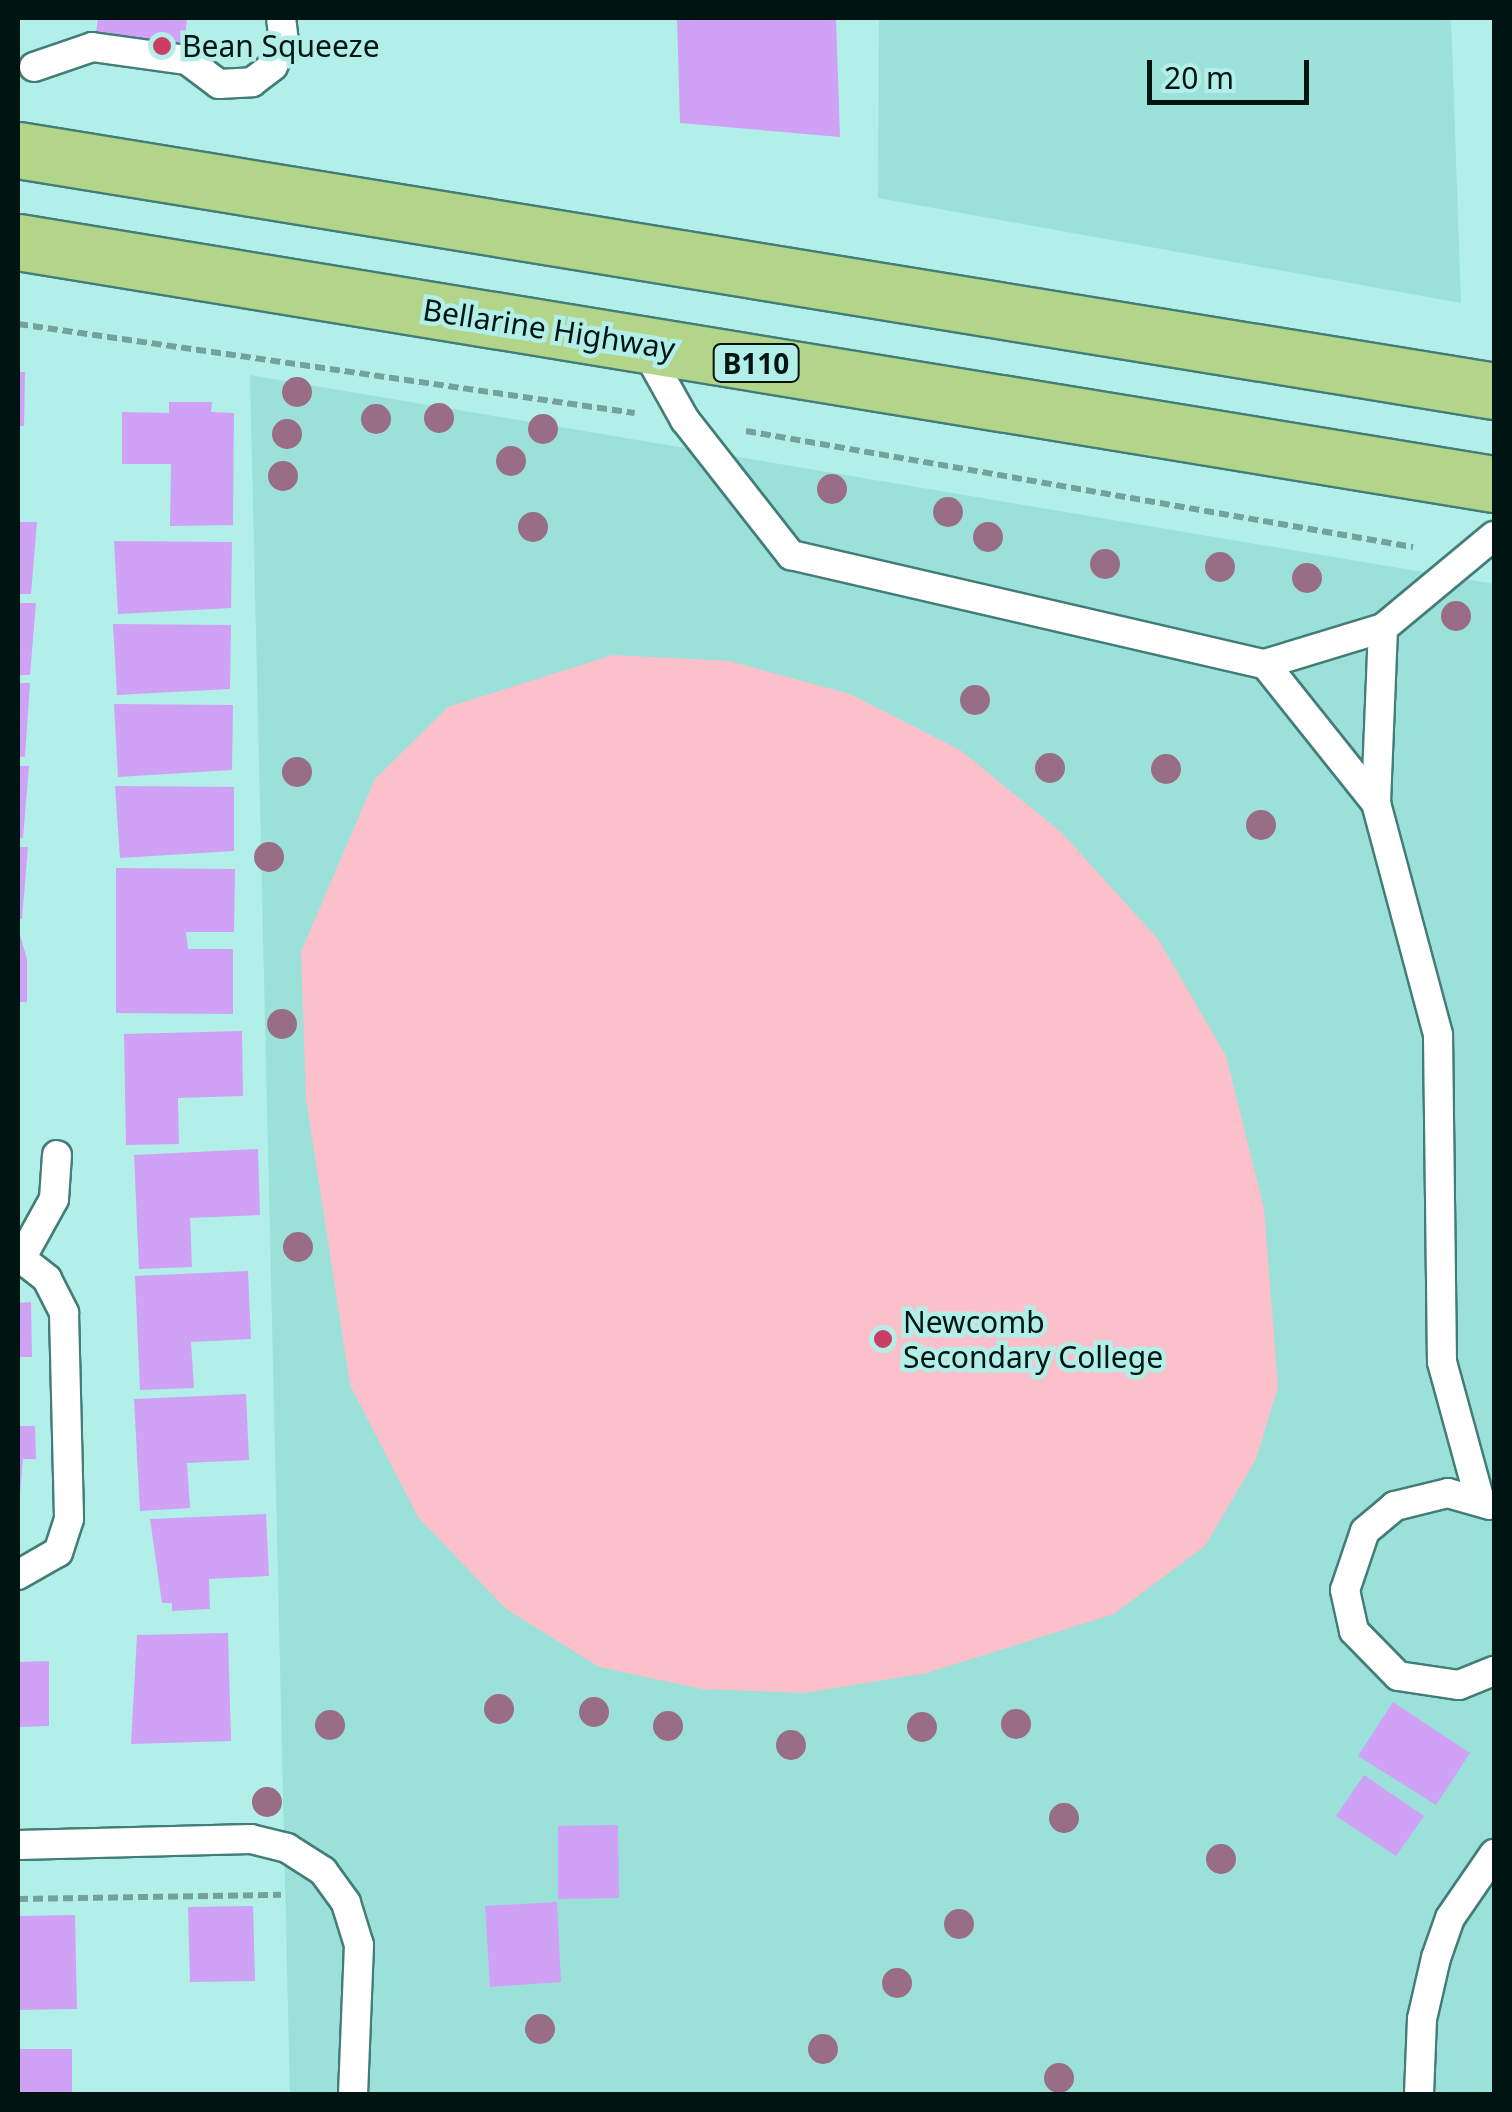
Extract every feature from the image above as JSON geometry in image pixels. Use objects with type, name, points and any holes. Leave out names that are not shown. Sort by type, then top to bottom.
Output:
[{"type":"highway","points":[[18,150],[1494,391]]},
{"type":"highway","name":"Bellarine Highway","points":[[18,242],[1494,484]]},
{"type":"lane","points":[[34,68],[92,47],[187,60],[219,84],[252,82],[273,66],[284,42],[280,18]]},
{"type":"lane","points":[[642,344],[686,420],[791,555],[1265,664],[1383,628],[1494,536]]},
{"type":"lane","points":[[1383,628],[1376,803],[1438,1035],[1442,1362],[1487,1504],[1430,1493],[1380,1516],[1354,1549],[1345,1590],[1366,1649],[1398,1676],[1459,1685],[1494,1671]]},
{"type":"lane","points":[[1265,664],[1376,803]]},
{"type":"lane","points":[[18,1575],[58,1552],[69,1520],[64,1313],[53,1286],[20,1257],[54,1199],[57,1156]]},
{"type":"lane","points":[[18,1845],[251,1839],[313,1864],[340,1894],[360,1961],[353,2094]]},
{"type":"lane","points":[[1419,2094],[1422,2018],[1442,1940],[1494,1854]]},
{"type":"path","points":[[18,1899],[340,1894]]},
{"type":"shaded area","points":[[879,18],[1451,18],[1461,303],[878,198]]},
{"type":"shaded area","name":"Newcomb Secondary College","points":[[250,375],[1494,584],[1494,2094],[290,2094]]},
{"type":"shaded area","points":[[613,655],[729,661],[850,694],[960,750],[1061,832],[1158,939],[1226,1056],[1264,1209],[1278,1387],[1256,1459],[1205,1546],[1114,1614],[927,1673],[804,1693],[702,1689],[599,1667],[506,1609],[418,1517],[350,1385],[306,1099],[301,952],[375,779],[448,707]]},
{"type":"building","name":"Bean Squeeze","points":[[98,18],[187,18],[183,58],[96,33]]},
{"type":"building","points":[[677,18],[836,18],[840,137],[680,123]]},
{"type":"building","points":[[18,372],[25,372],[24,426],[18,426]]},
{"type":"building","points":[[169,402],[212,402],[211,412],[234,413],[233,525],[170,526],[171,464],[122,464],[122,412],[169,413]]},
{"type":"building","points":[[18,522],[37,522],[31,594],[18,594]]},
{"type":"building","points":[[114,541],[232,542],[231,608],[118,614]]},
{"type":"building","points":[[18,603],[36,603],[30,675],[18,675]]},
{"type":"building","points":[[113,624],[231,625],[230,689],[117,695]]},
{"type":"building","points":[[18,683],[30,683],[25,757],[18,757]]},
{"type":"building","points":[[114,704],[233,705],[232,770],[118,777]]},
{"type":"building","points":[[18,766],[29,766],[23,838],[18,838]]},
{"type":"building","points":[[115,786],[234,787],[234,851],[120,858]]},
{"type":"building","points":[[18,847],[28,847],[22,919],[18,919]]},
{"type":"building","points":[[116,868],[235,869],[234,932],[186,932],[188,949],[233,949],[233,1014],[116,1013]]},
{"type":"building","points":[[18,928],[27,959],[27,1002],[18,1002]]},
{"type":"building","points":[[242,1031],[243,1096],[178,1098],[179,1144],[126,1145],[124,1034]]},
{"type":"building","points":[[258,1149],[260,1215],[190,1218],[192,1267],[139,1269],[134,1155]]},
{"type":"building","points":[[248,1271],[251,1339],[191,1342],[194,1388],[140,1390],[135,1276]]},
{"type":"building","points":[[31,1302],[32,1357],[18,1357],[18,1303]]},
{"type":"building","points":[[246,1394],[249,1460],[187,1463],[190,1508],[140,1511],[134,1399]]},
{"type":"building","points":[[18,1426],[35,1426],[36,1459],[23,1459],[18,1517]]},
{"type":"building","points":[[266,1514],[269,1576],[209,1579],[210,1609],[172,1611],[172,1603],[162,1603],[150,1519]]},
{"type":"building","points":[[228,1633],[231,1741],[131,1744],[137,1635]]},
{"type":"building","points":[[49,1661],[49,1726],[18,1727],[18,1662]]},
{"type":"building","points":[[1393,1702],[1470,1753],[1436,1805],[1358,1756]]},
{"type":"building","points":[[1364,1775],[1424,1816],[1396,1856],[1336,1816]]},
{"type":"building","points":[[618,1825],[619,1898],[558,1899],[558,1826]]},
{"type":"building","points":[[557,1902],[561,1982],[490,1987],[485,1906]]},
{"type":"building","points":[[253,1906],[255,1981],[190,1982],[188,1907]]},
{"type":"building","points":[[75,1915],[77,2009],[19,2010],[18,1916]]},
{"type":"building","points":[[18,2049],[72,2049],[72,2094],[18,2094]]},
{"type":"place","name":"Bean Squeeze","points":[[162,46]]},
{"type":"place","name":"Newcomb Secondary College","points":[[883,1339]]}]
